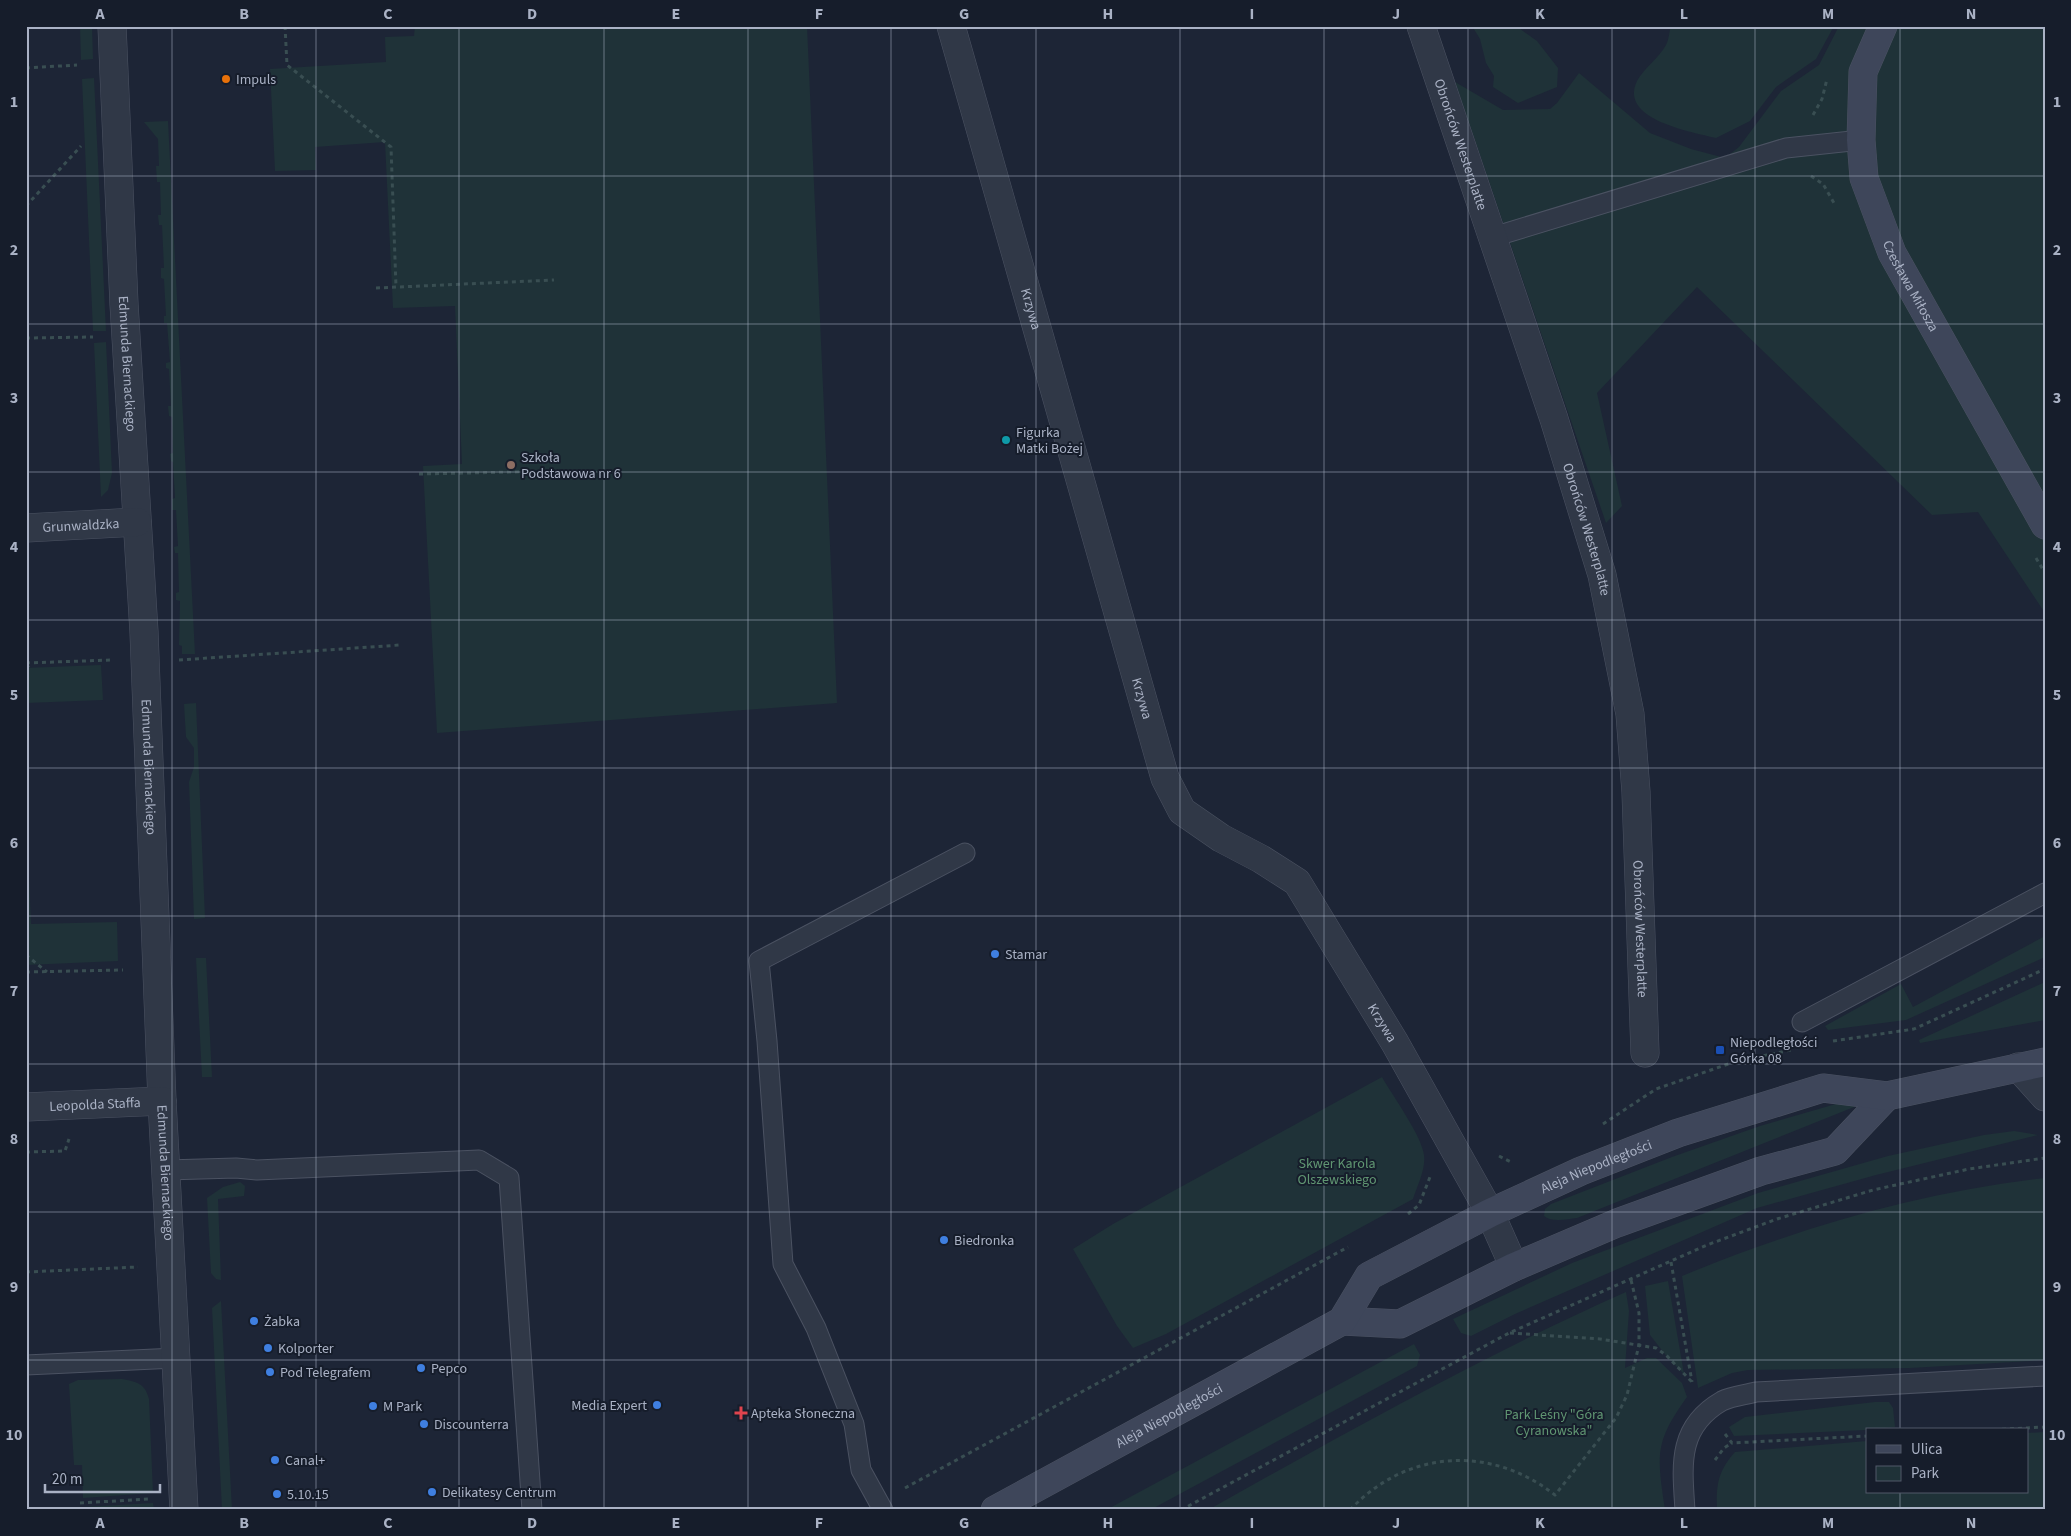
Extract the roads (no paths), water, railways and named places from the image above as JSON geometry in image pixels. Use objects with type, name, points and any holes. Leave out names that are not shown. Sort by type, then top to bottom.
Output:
[{"type":"street","name":"Edmunda Biernackiego","points":[[112,26],[124,304],[144,642],[162,1102],[184,1510]]},
{"type":"street","name":"Krzywa","points":[[951,26],[1165,778],[1182,811],[1221,838],[1261,859],[1297,882],[1395,1043],[1490,1213],[1514,1267]]},
{"type":"street","name":"Obrońców Westerplatte","points":[[1421,26],[1554,419],[1602,575],[1630,714],[1636,792],[1645,1053]]},
{"type":"street","name":"Czesława Miłosza","points":[[1883,26],[1864,72],[1861,140],[1864,178],[1892,253],[2045,525]]},
{"type":"street","name":"Grunwaldzka","points":[[26,528],[137,522]]},
{"type":"street","name":"Aleja Niepodległości","points":[[995,1510],[1342,1321],[1369,1276],[1490,1213],[1590,1167],[1678,1133],[1787,1097],[1823,1088],[1887,1096],[2045,1062]]},
{"type":"street","points":[[2018,1067],[2045,1097]]},
{"type":"street","points":[[1342,1321],[1400,1324],[1514,1267],[1688,1197],[1761,1171],[1835,1151],[1887,1096]]},
{"type":"street","name":"Leopolda Staffa","points":[[26,1107],[162,1102]]},
{"type":"lane","points":[[1493,237],[1786,148],[1861,140]]},
{"type":"lane","points":[[880,1506],[861,1470],[854,1424],[820,1336],[783,1264],[767,1041],[759,961],[965,853]]},
{"type":"lane","points":[[1802,1022],[2045,893]]},
{"type":"lane","points":[[166,1170],[257,1170],[479,1160],[509,1178],[516,1248],[532,1510]]},
{"type":"lane","points":[[26,1365],[176,1358]]},
{"type":"lane","points":[[1685,1510],[1683,1482],[1686,1438],[1695,1423],[1724,1400],[1756,1392],[2045,1376]]},
{"type":"place","name":"Impuls","points":[[226,79]]},
{"type":"place","name":"Figurka Matki Bożej","points":[[1006,440]]},
{"type":"place","name":"Szkoła Podstawowa nr 6","points":[[511,465]]},
{"type":"place","name":"Stamar","points":[[995,954]]},
{"type":"place","name":"Niepodległości Górka 08","points":[[1720,1050]]},
{"type":"place","name":"Biedronka","points":[[944,1240]]},
{"type":"place","name":"Żabka","points":[[254,1321]]},
{"type":"place","name":"Kolporter","points":[[268,1348]]},
{"type":"place","name":"Pepco","points":[[421,1368]]},
{"type":"place","name":"Pod Telegrafem","points":[[270,1372]]},
{"type":"place","name":"Media Expert","points":[[657,1405]]},
{"type":"place","name":"M Park","points":[[373,1406]]},
{"type":"place","name":"Apteka Słoneczna","points":[[741,1413]]},
{"type":"place","name":"Discounterra","points":[[424,1424]]},
{"type":"place","name":"Canal+","points":[[275,1460]]},
{"type":"place","name":"Delikatesy Centrum","points":[[432,1492]]},
{"type":"place","name":"5.10.15","points":[[277,1494]]},
{"type":"park label","name":"Skwer Karola Olszewskiego","points":[[1337,1172]]},
{"type":"park label","name":"Park Leśny \"Góra Cyranowska\"","points":[[1554,1422]]}]
